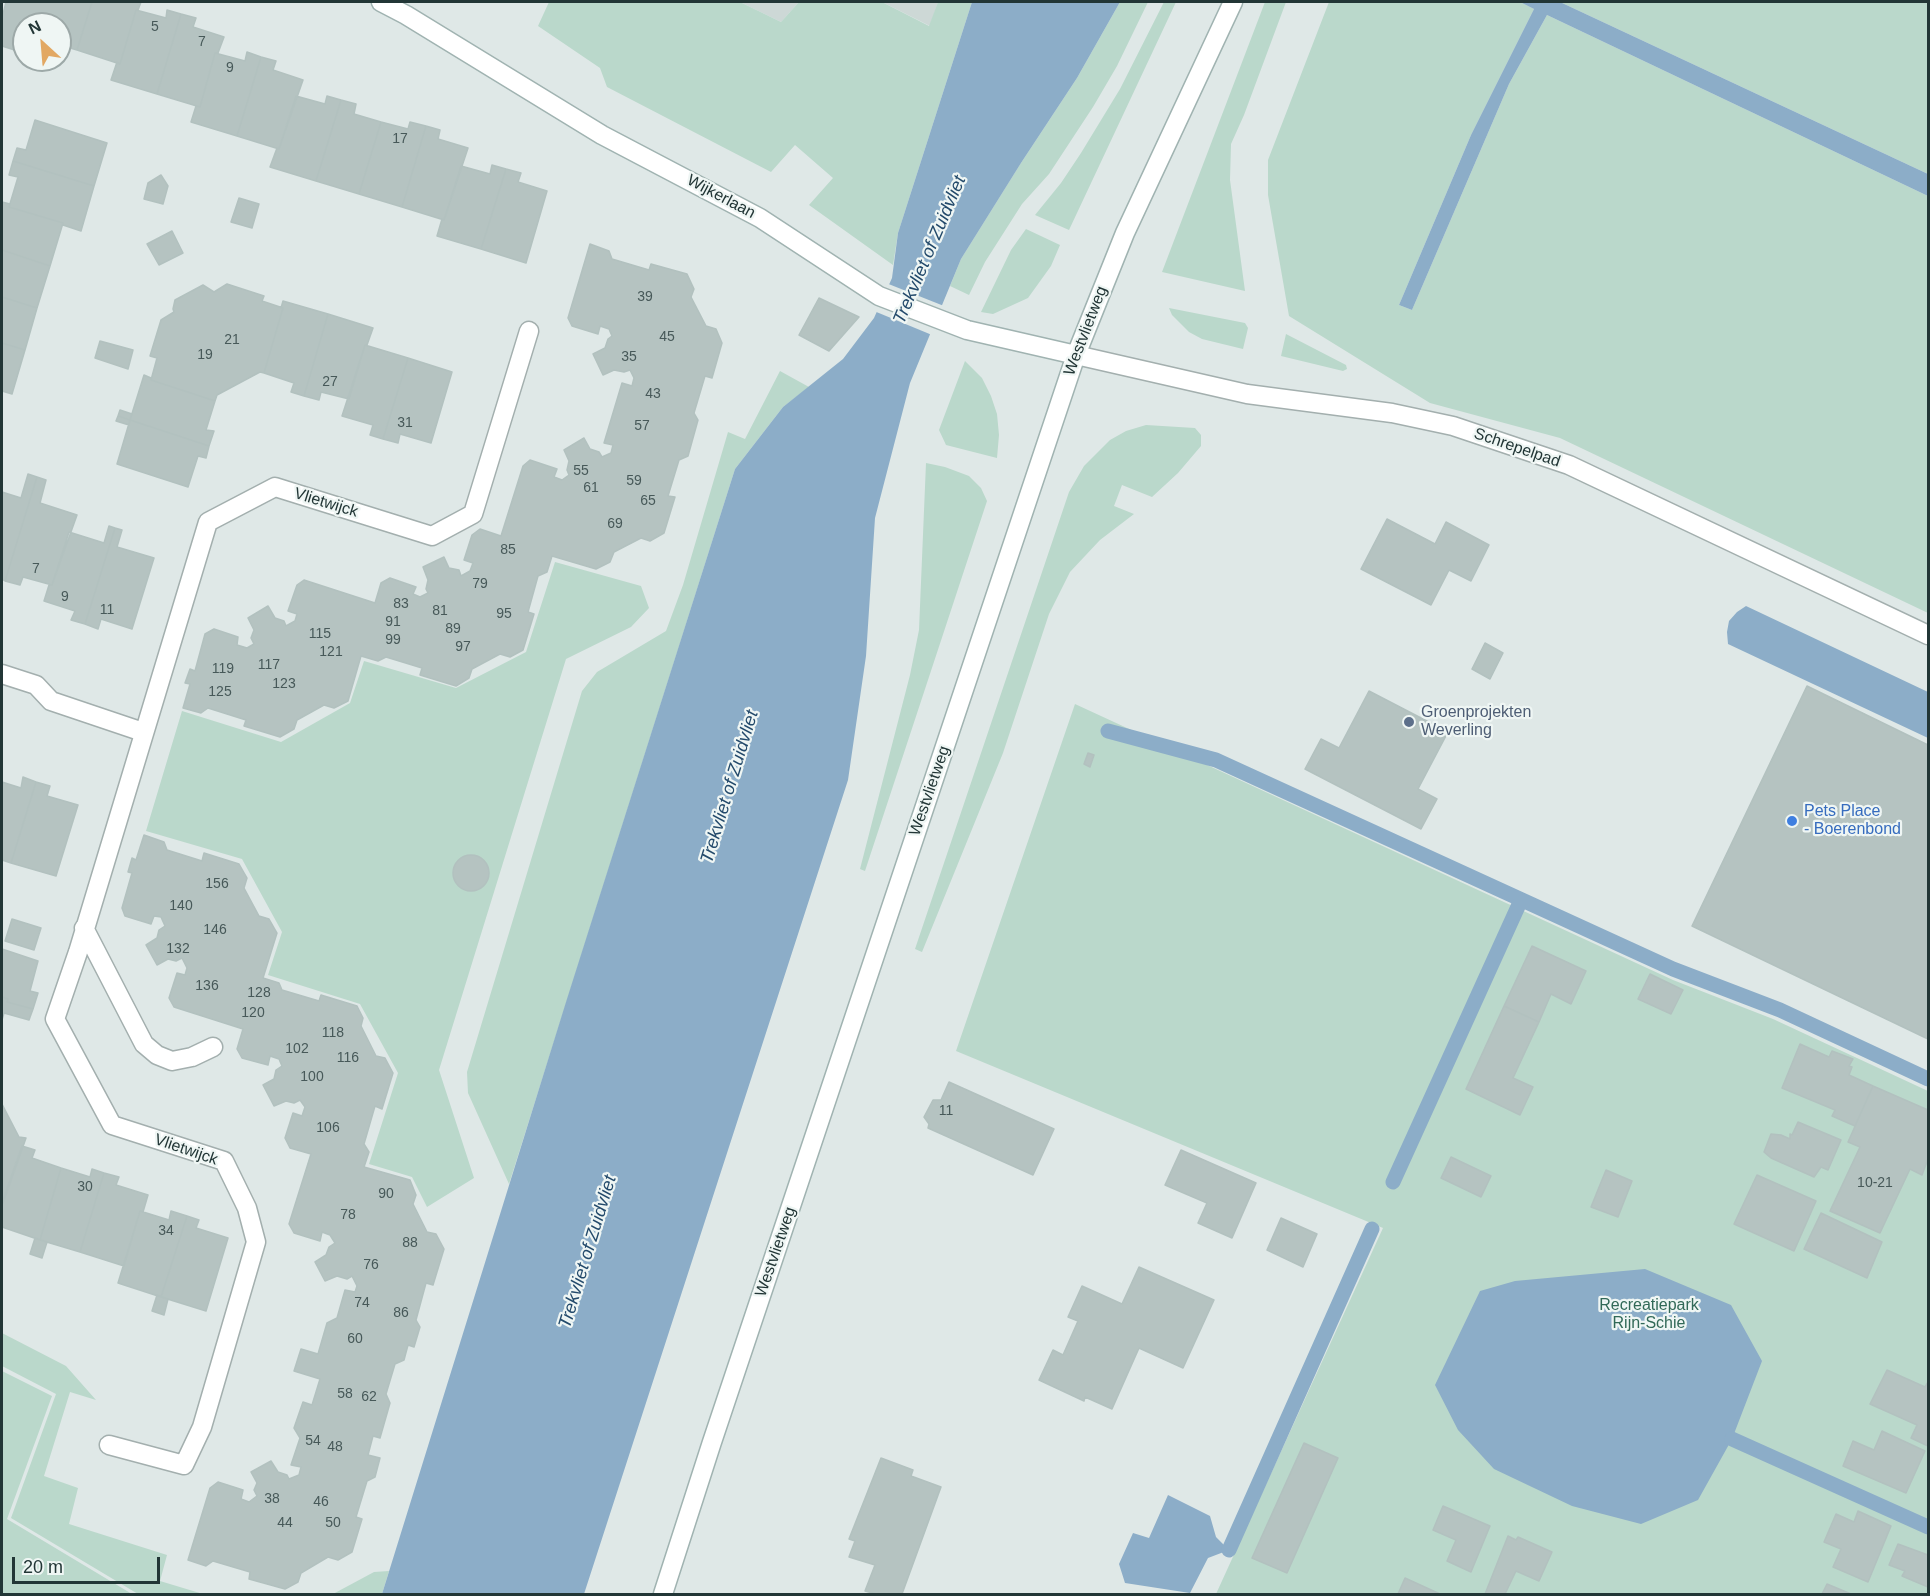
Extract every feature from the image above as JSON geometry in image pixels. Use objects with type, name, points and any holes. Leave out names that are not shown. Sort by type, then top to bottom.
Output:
[{"type":"street","name":"Wijkerlaan","points":[[381,2],[602,135],[760,218],[879,296],[967,330],[1076,354]]},
{"type":"street","name":"Westvlietweg","points":[[663,1594],[1076,354],[1125,233],[1233,2]]},
{"type":"street","name":"Vlietwijck","points":[[110,1445],[184,1466],[202,1426],[256,1242],[247,1208],[224,1161],[112,1125],[56,1019],[208,522],[275,488],[432,536],[474,514],[529,332]]},
{"type":"street","name":"Schrepelpad","points":[[1076,354],[1247,394],[1392,413],[1453,426],[1569,465],[1929,635]]},
{"type":"street","points":[[2,674],[36,685],[51,701],[143,732]]},
{"type":"street","points":[[84,928],[144,1044],[157,1055],[172,1061],[192,1057],[213,1047]]},
{"type":"shaded area","points":[[740,2],[799,2],[781,22]]},
{"type":"shaded area","points":[[882,2],[938,2],[930,26]]},
{"type":"green space","points":[[549,2],[740,2],[781,22],[799,2],[882,2],[929,26],[938,2],[972,2],[898,233],[893,265],[809,205],[833,178],[795,145],[771,172],[607,87],[600,68],[538,26]]},
{"type":"green space","points":[[1120,2],[1148,2],[1117,66],[1093,107],[1049,174],[1022,204],[985,262],[969,295],[950,286],[961,259],[1077,78]]},
{"type":"green space","points":[[1164,2],[1176,2],[1069,230],[1035,215],[1061,183],[1120,89]]},
{"type":"green space","points":[[1265,2],[1286,2],[1231,144],[1230,180],[1245,291],[1162,272]]},
{"type":"green space","points":[[1329,2],[1520,2],[1534,9],[1471,135],[1399,305],[1412,310],[1509,84],[1547,15],[1928,196],[1928,613],[1560,438],[1430,403],[1289,316],[1268,195],[1268,160]]},
{"type":"green space","points":[[1560,2],[1928,2],[1928,174]]},
{"type":"green space","points":[[1026,229],[1060,245],[1051,266],[1028,298],[993,314],[981,312],[1011,250]]},
{"type":"green space","points":[[1169,308],[1245,323],[1248,328],[1243,349],[1202,339],[1189,332],[1172,315]]},
{"type":"green space","points":[[1286,334],[1346,365],[1347,369],[1343,371],[1281,356]]},
{"type":"green space","points":[[965,361],[982,378],[997,414],[999,435],[997,458],[946,445],[939,430]]},
{"type":"green space","points":[[780,371],[809,387],[783,407],[735,469],[509,1184],[468,1093],[467,1072],[582,691],[597,672],[666,631],[683,585],[728,432],[745,439]]},
{"type":"green space","points":[[1146,425],[1195,428],[1201,435],[1201,446],[1178,473],[1152,497],[1122,485],[1114,506],[1134,514],[1100,540],[1070,572],[1049,614],[1003,753],[922,952],[915,949],[1069,492],[1084,466],[1110,440],[1126,431]]},
{"type":"green space","points":[[926,463],[969,476],[981,488],[987,501],[865,871],[860,869],[910,675],[919,630]]},
{"type":"green space","points":[[555,562],[641,586],[649,608],[631,627],[566,659],[439,1070],[474,1178],[427,1207],[412,1177],[369,1164],[398,1073],[360,1004],[268,975],[282,932],[242,859],[146,831],[182,711],[281,742],[350,703],[364,661],[456,688],[526,652]]},
{"type":"green space","name":"Recreatiepark Rijn-Schie","points":[[1075,704],[1673,980],[1773,1019],[1928,1091],[1928,1594],[1216,1594],[1383,1228],[956,1051]]},
{"type":"green space","points":[[2,1333],[66,1366],[96,1400],[70,1392],[44,1476],[78,1488],[69,1524],[167,1555],[160,1581],[203,1594],[138,1594],[11,1518],[56,1394],[2,1366]]},
{"type":"green space","points":[[2,1371],[52,1396],[7,1519],[132,1594],[2,1594]]},
{"type":"green space","points":[[389,1571],[382,1594],[333,1594],[374,1572]]},
{"type":"water","name":"Trekvliet of Zuidvliet","points":[[972,2],[1120,2],[1077,78],[961,259],[910,383],[875,518],[866,656],[848,780],[584,1594],[382,1594],[735,469],[783,407],[843,359],[874,318],[892,278],[898,233]]},
{"type":"water","points":[[1520,2],[1560,2],[1928,174],[1928,196],[1547,15],[1509,84],[1412,310],[1399,305],[1471,135],[1534,9]]},
{"type":"water","points":[[1746,606],[1928,692],[1928,738],[1728,644],[1729,621]]},
{"type":"water","points":[[1645,1269],[1731,1305],[1762,1361],[1732,1439],[1698,1500],[1641,1524],[1572,1506],[1494,1469],[1458,1430],[1435,1385],[1480,1291],[1515,1281]]},
{"type":"water","points":[[1168,1495],[1210,1516],[1216,1537],[1229,1550],[1208,1558],[1190,1593],[1125,1583],[1119,1564],[1133,1533],[1149,1538]]},
{"type":"pier","points":[[886,283],[944,306],[932,335],[874,311]]},
{"type":"building","points":[[6,2],[92,2],[77,50],[72,49],[72,12],[12,12],[12,49],[2,46],[2,18]]},
{"type":"building","points":[[92,2],[141,2],[136,10],[120,64],[77,50]]},
{"type":"building","points":[[136,10],[166,18],[167,10],[181,14],[157,94],[111,80],[117,62],[120,64]]},
{"type":"building","points":[[181,14],[196,18],[193,27],[224,37],[218,53],[215,53],[200,107],[157,94]]},
{"type":"building","points":[[247,52],[261,57],[237,136],[191,122],[196,106],[200,107],[215,53],[245,61]]},
{"type":"building","points":[[261,57],[276,61],[273,70],[303,80],[279,149],[237,136]]},
{"type":"building","points":[[296,96],[325,104],[327,96],[341,100],[316,181],[270,167],[277,148],[279,149]]},
{"type":"building","points":[[341,100],[356,104],[354,114],[381,122],[359,194],[316,181]]},
{"type":"building","points":[[35,120],[107,143],[94,186],[13,161],[17,148],[26,150]]},
{"type":"building","points":[[381,122],[408,129],[410,122],[426,126],[402,207],[359,194]]},
{"type":"building","points":[[426,126],[440,130],[438,139],[468,148],[444,220],[402,207]]},
{"type":"building","points":[[13,161],[94,186],[81,231],[63,225],[63,223],[9,207],[18,177],[9,175]]},
{"type":"building","points":[[492,165],[506,169],[481,249],[437,236],[461,166],[490,174]]},
{"type":"building","points":[[506,169],[521,173],[518,182],[547,191],[526,263],[481,249]]},
{"type":"building","points":[[161,175],[168,186],[163,204],[144,199],[148,183]]},
{"type":"building","points":[[239,198],[259,204],[252,228],[231,222]]},
{"type":"building","points":[[2,202],[10,204],[9,207],[63,223],[50,266],[2,250]]},
{"type":"building","points":[[172,231],[183,253],[159,265],[147,244]]},
{"type":"building","points":[[590,244],[609,251],[612,259],[649,270],[651,264],[687,274],[694,289],[691,297],[706,326],[716,329],[722,343],[712,378],[705,376],[694,413],[698,420],[688,456],[679,460],[668,496],[675,497],[664,533],[650,541],[641,538],[614,552],[610,562],[596,569],[552,556],[547,572],[538,576],[528,612],[534,614],[523,650],[510,657],[500,654],[472,669],[469,678],[456,686],[420,675],[422,668],[386,657],[378,661],[361,656],[348,701],[334,708],[324,705],[297,720],[294,729],[280,737],[244,726],[246,720],[208,708],[201,713],[183,708],[190,684],[185,683],[190,669],[195,671],[205,634],[214,629],[238,637],[237,645],[247,648],[254,644],[251,638],[254,630],[248,618],[268,606],[275,618],[284,621],[286,626],[295,621],[297,614],[288,611],[297,585],[304,580],[375,603],[381,583],[390,578],[416,587],[413,594],[420,597],[428,593],[426,589],[428,580],[423,567],[444,557],[449,568],[459,570],[461,576],[470,571],[473,563],[464,560],[472,535],[480,529],[501,536],[523,466],[530,460],[557,469],[554,477],[562,480],[569,475],[567,470],[569,461],[564,450],[584,438],[590,449],[599,452],[602,457],[611,453],[613,445],[604,443],[622,383],[632,386],[634,378],[630,370],[624,372],[614,370],[603,375],[593,354],[605,348],[608,339],[612,336],[609,329],[600,326],[598,334],[572,326],[568,318]]},
{"type":"building","points":[[2,250],[50,266],[37,308],[2,297]]},
{"type":"building","points":[[227,284],[264,296],[262,301],[283,308],[264,373],[260,372],[217,395],[215,401],[151,380],[157,358],[150,356],[161,320],[174,312],[175,300],[203,285],[214,292]]},
{"type":"building","points":[[2,297],[37,308],[25,350],[2,343]]},
{"type":"building","points":[[819,298],[859,317],[829,351],[799,335]]},
{"type":"building","points":[[283,301],[328,314],[304,396],[291,392],[294,383],[264,373]]},
{"type":"building","points":[[328,314],[373,328],[367,345],[365,345],[349,399],[321,392],[319,400],[304,396]]},
{"type":"building","points":[[100,341],[133,350],[128,369],[95,358]]},
{"type":"building","points":[[2,343],[25,350],[12,394],[2,391]]},
{"type":"building","points":[[365,345],[408,358],[383,439],[370,435],[373,425],[342,416]]},
{"type":"building","points":[[408,358],[452,372],[431,443],[400,434],[398,443],[383,439]]},
{"type":"building","points":[[144,375],[151,380],[215,401],[206,430],[214,431],[209,446],[130,420]]},
{"type":"building","points":[[120,410],[132,414],[130,420],[118,416]]},
{"type":"building","points":[[118,416],[130,420],[129,425],[116,421]]},
{"type":"building","points":[[130,420],[209,446],[206,458],[198,456],[188,487],[117,464]]},
{"type":"building","points":[[28,474],[37,477],[5,581],[2,579],[2,492],[21,498]]},
{"type":"building","points":[[37,477],[46,480],[40,503],[77,515],[52,585],[23,577],[20,585],[5,581]]},
{"type":"building","points":[[1387,519],[1435,544],[1446,522],[1489,545],[1471,581],[1449,570],[1431,605],[1361,569]]},
{"type":"building","points":[[109,526],[115,528],[85,624],[71,620],[75,611],[44,601],[49,585],[52,585],[69,532],[104,543]]},
{"type":"building","points":[[115,528],[122,530],[117,547],[154,558],[132,629],[101,619],[98,629],[85,624]]},
{"type":"building","points":[[1485,643],[1503,653],[1490,679],[1472,669]]},
{"type":"building","points":[[1807,686],[1928,745],[1928,1039],[1692,926]]},
{"type":"building","points":[[1369,691],[1448,732],[1418,789],[1437,799],[1421,829],[1305,769],[1321,739],[1339,748]]},
{"type":"building","points":[[1088,753],[1094,755],[1090,767],[1084,764]]},
{"type":"building","points":[[23,777],[36,782],[11,863],[2,860],[2,782],[21,788]]},
{"type":"building","points":[[36,782],[50,786],[47,796],[78,805],[56,876],[11,863]]},
{"type":"building","points":[[144,835],[164,842],[167,850],[202,861],[204,853],[239,864],[247,878],[244,888],[259,916],[269,919],[277,933],[263,978],[279,983],[282,990],[319,1001],[321,995],[357,1006],[363,1018],[361,1026],[376,1056],[385,1058],[393,1073],[382,1109],[375,1106],[364,1144],[369,1152],[364,1167],[410,1180],[416,1195],[413,1204],[427,1232],[436,1234],[444,1249],[433,1285],[426,1283],[416,1320],[420,1327],[414,1347],[408,1345],[404,1360],[395,1364],[386,1394],[390,1403],[380,1438],[373,1436],[368,1455],[380,1458],[375,1477],[367,1481],[356,1517],[362,1519],[352,1552],[338,1560],[328,1557],[301,1573],[298,1582],[285,1589],[249,1579],[250,1572],[213,1561],[206,1566],[188,1560],[210,1488],[218,1482],[243,1490],[241,1499],[249,1502],[257,1496],[254,1490],[257,1483],[251,1472],[271,1461],[278,1472],[287,1475],[289,1479],[299,1475],[301,1467],[291,1465],[300,1438],[294,1428],[303,1402],[312,1405],[320,1379],[294,1371],[301,1349],[318,1354],[327,1323],[337,1318],[345,1290],[355,1292],[357,1286],[352,1276],[347,1279],[337,1276],[325,1281],[315,1262],[326,1255],[329,1247],[335,1243],[330,1235],[322,1232],[320,1241],[294,1233],[289,1224],[311,1154],[290,1148],[285,1138],[293,1113],[302,1116],[305,1107],[300,1100],[294,1103],[286,1101],[274,1106],[263,1085],[274,1079],[276,1070],[282,1066],[279,1059],[270,1056],[268,1065],[242,1058],[237,1049],[243,1029],[174,1007],[169,998],[177,973],[185,975],[187,968],[182,958],[176,961],[168,959],[157,965],[146,945],[157,938],[159,930],[165,926],[161,917],[154,916],[151,924],[125,916],[122,908],[132,873],[128,872],[132,858],[136,860]]},
{"type":"building","points":[[471,855],[484,860],[489,873],[484,886],[471,891],[458,886],[453,873],[458,860]]},
{"type":"building","points":[[12,919],[41,928],[34,950],[5,941]]},
{"type":"building","points":[[1532,946],[1586,971],[1571,1004],[1551,994],[1539,1022],[1504,1006]]},
{"type":"building","points":[[2,949],[38,961],[30,991],[38,993],[33,1009],[7,1002],[8,999],[2,997]]},
{"type":"building","points":[[1650,974],[1683,990],[1671,1014],[1638,999]]},
{"type":"building","points":[[2,997],[8,999],[7,1002],[33,1009],[29,1020],[4,1013],[2,1020]]},
{"type":"building","points":[[1504,1006],[1539,1022],[1513,1078],[1533,1087],[1520,1115],[1466,1089]]},
{"type":"building","points":[[1800,1044],[1829,1057],[1832,1051],[1853,1059],[1849,1066],[1852,1067],[1849,1075],[1873,1086],[1855,1126],[1832,1116],[1835,1110],[1782,1088]]},
{"type":"building","points":[[949,1082],[1054,1129],[1033,1175],[928,1128],[929,1124],[924,1117],[933,1100],[941,1100]]},
{"type":"building","points":[[1873,1086],[1928,1110],[1928,1159],[1922,1175],[1910,1169],[1880,1233],[1830,1211],[1860,1147],[1848,1142]]},
{"type":"building","points":[[2,1104],[19,1137],[26,1138],[3,1203],[2,1202]]},
{"type":"building","points":[[1798,1122],[1841,1140],[1828,1170],[1821,1167],[1814,1177],[1771,1158],[1764,1152],[1771,1134],[1790,1139],[1790,1134],[1792,1135]]},
{"type":"building","points":[[22,1146],[35,1150],[32,1158],[61,1168],[40,1240],[2,1227],[2,1203]]},
{"type":"building","points":[[1181,1150],[1256,1183],[1232,1238],[1198,1223],[1207,1203],[1165,1185]]},
{"type":"building","points":[[1451,1157],[1491,1176],[1481,1197],[1441,1178]]},
{"type":"building","points":[[61,1168],[90,1177],[92,1169],[104,1173],[80,1252],[40,1240]]},
{"type":"building","points":[[1606,1170],[1632,1181],[1618,1217],[1591,1207]]},
{"type":"building","points":[[104,1173],[119,1177],[116,1185],[148,1195],[143,1212],[140,1211],[124,1266],[80,1252]]},
{"type":"building","points":[[1757,1175],[1816,1201],[1794,1251],[1734,1224]]},
{"type":"building","points":[[140,1211],[169,1220],[171,1211],[187,1216],[161,1297],[118,1283]]},
{"type":"building","points":[[1821,1213],[1882,1242],[1867,1278],[1804,1249]]},
{"type":"building","points":[[187,1216],[199,1220],[196,1228],[228,1238],[206,1311],[161,1297]]},
{"type":"building","points":[[1281,1218],[1317,1234],[1303,1267],[1267,1250]]},
{"type":"building","points":[[35,1238],[47,1242],[42,1258],[30,1254]]},
{"type":"building","points":[[1139,1267],[1214,1300],[1183,1368],[1139,1348],[1112,1409],[1085,1397],[1084,1401],[1039,1380],[1053,1350],[1063,1355],[1078,1321],[1068,1317],[1082,1286],[1122,1304]]},
{"type":"building","points":[[157,1295],[168,1299],[164,1315],[152,1311]]},
{"type":"building","points":[[1887,1370],[1925,1387],[1928,1382],[1928,1446],[1911,1438],[1917,1425],[1870,1404]]},
{"type":"building","points":[[1882,1431],[1925,1451],[1906,1493],[1843,1466],[1853,1441],[1874,1450]]},
{"type":"building","points":[[1304,1443],[1338,1458],[1287,1573],[1252,1558]]},
{"type":"building","points":[[881,1458],[913,1470],[911,1476],[941,1487],[902,1594],[876,1594],[865,1591],[875,1565],[849,1557],[855,1541],[849,1539]]},
{"type":"building","points":[[1443,1506],[1490,1526],[1471,1572],[1447,1561],[1456,1540],[1433,1530]]},
{"type":"building","points":[[1858,1511],[1891,1526],[1868,1582],[1833,1567],[1841,1549],[1824,1542],[1836,1514],[1854,1522]]},
{"type":"building","points":[[1508,1536],[1516,1540],[1518,1537],[1552,1552],[1539,1581],[1516,1571],[1505,1594],[1485,1594]]},
{"type":"building","points":[[1898,1544],[1928,1555],[1928,1587],[1902,1576],[1905,1571],[1889,1565]]},
{"type":"building","points":[[1405,1578],[1440,1594],[1398,1594]]},
{"type":"building","points":[[1827,1584],[1851,1594],[1822,1594]]},
{"type":"waterway","points":[[1108,731],[1216,760],[1673,969],[1780,1010],[1928,1079]]},
{"type":"waterway","points":[[1393,1182],[1521,900]]},
{"type":"waterway","points":[[1229,1550],[1372,1229]]},
{"type":"waterway","points":[[1732,1439],[1928,1527]]},
{"type":"place","name":"Groenprojekten Weverling","points":[[1409,722]]},
{"type":"place","name":"Pets Place - Boerenbond","points":[[1792,821]]}]
